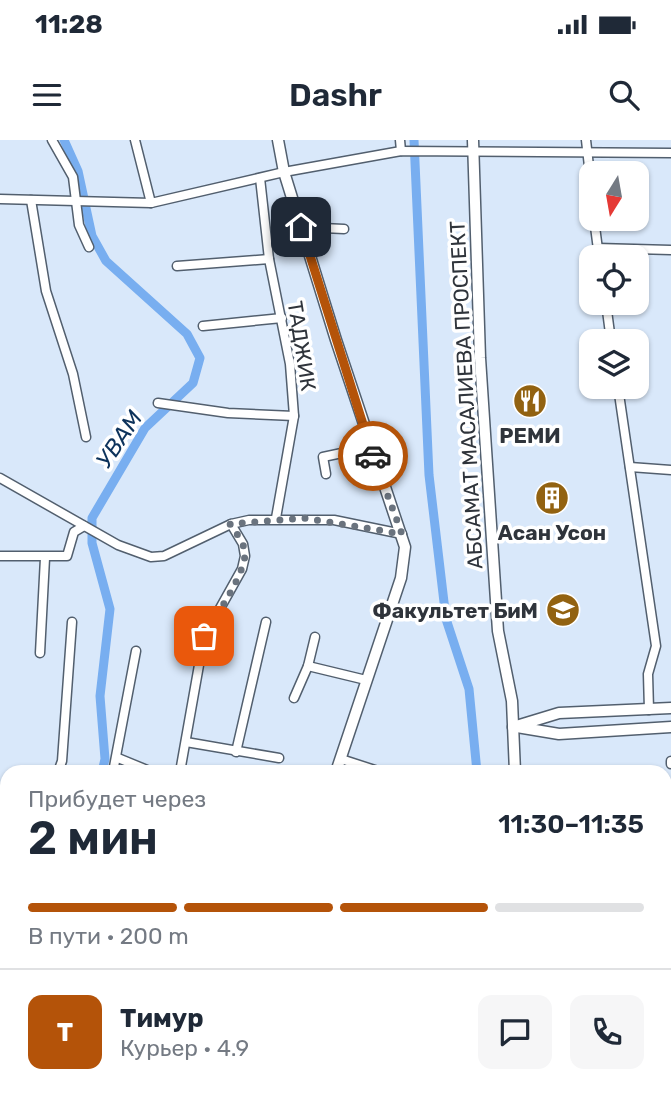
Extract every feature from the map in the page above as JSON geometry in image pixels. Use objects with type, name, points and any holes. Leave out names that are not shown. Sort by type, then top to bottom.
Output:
[{"type":"main road","points":[[278,140],[301,227],[370,447],[402,534],[405,563],[339,765]]},
{"type":"main road","name":"АБСАМАТ МАСАЛИЕВА ПРОСПЕКТ","points":[[473,145],[480,345],[498,631],[509,681],[515,765]]},
{"type":"main road","points":[[513,727],[559,713],[671,708]]},
{"type":"main road","points":[[513,727],[559,734],[671,727]]},
{"type":"street","points":[[52,140],[73,177],[79,225],[89,247]]},
{"type":"street","points":[[135,140],[151,203]]},
{"type":"street","points":[[400,140],[403,151]]},
{"type":"street","points":[[586,140],[588,161]]},
{"type":"street","points":[[0,199],[151,203],[285,172],[403,151],[473,145],[587,153],[671,153]]},
{"type":"street","name":"ТАДЖИК","points":[[260,178],[269,259],[282,318],[294,415],[276,518]]},
{"type":"street","points":[[31,200],[46,291],[73,374],[86,436]]},
{"type":"street","points":[[301,227],[344,229]]},
{"type":"street","points":[[649,251],[671,250]]},
{"type":"street","points":[[177,266],[269,259]]},
{"type":"street","points":[[203,326],[282,318]]},
{"type":"street","points":[[620,399],[656,646],[648,674],[649,710]]},
{"type":"street","points":[[162,403],[294,415]]},
{"type":"street","points":[[326,474],[323,457],[370,447]]},
{"type":"street","points":[[629,467],[671,470]]},
{"type":"street","points":[[0,478],[84,526],[103,533],[118,545],[150,557],[164,556],[230,524],[276,518],[334,520],[402,534]]},
{"type":"street","points":[[181,765],[204,636],[242,569],[245,556],[243,544],[230,524]]},
{"type":"street","points":[[0,556],[66,556],[74,531],[84,526]]},
{"type":"street","points":[[40,653],[46,558]]},
{"type":"street","points":[[61,765],[72,622]]},
{"type":"street","points":[[236,752],[266,622]]},
{"type":"street","points":[[294,698],[308,666],[315,637]]},
{"type":"street","points":[[116,765],[136,651]]},
{"type":"street","points":[[308,666],[366,680]]},
{"type":"street","points":[[186,742],[279,758]]},
{"type":"street","points":[[118,758],[135,765]]},
{"type":"street","points":[[341,759],[359,765]]},
{"type":"waterway","name":"УВАМ","points":[[64,140],[78,171],[92,236],[106,261],[187,334],[200,358],[193,383],[145,428],[92,518],[92,543],[110,609],[100,696],[104,765]]},
{"type":"waterway","points":[[414,140],[429,475],[446,619],[469,689],[476,765]]},
{"type":"way so far","points":[[204,636],[242,569],[245,556],[243,544],[230,524],[249,520],[304,518],[334,520],[402,534],[373,456]]},
{"type":"place","name":"РЕМИ","points":[[530,401]]},
{"type":"place","name":"Асан Усон","points":[[552,498]]},
{"type":"place","name":"Факультет БиМ","points":[[563,610]]},
{"type":"route","points":[[301,227],[373,456]]}]
